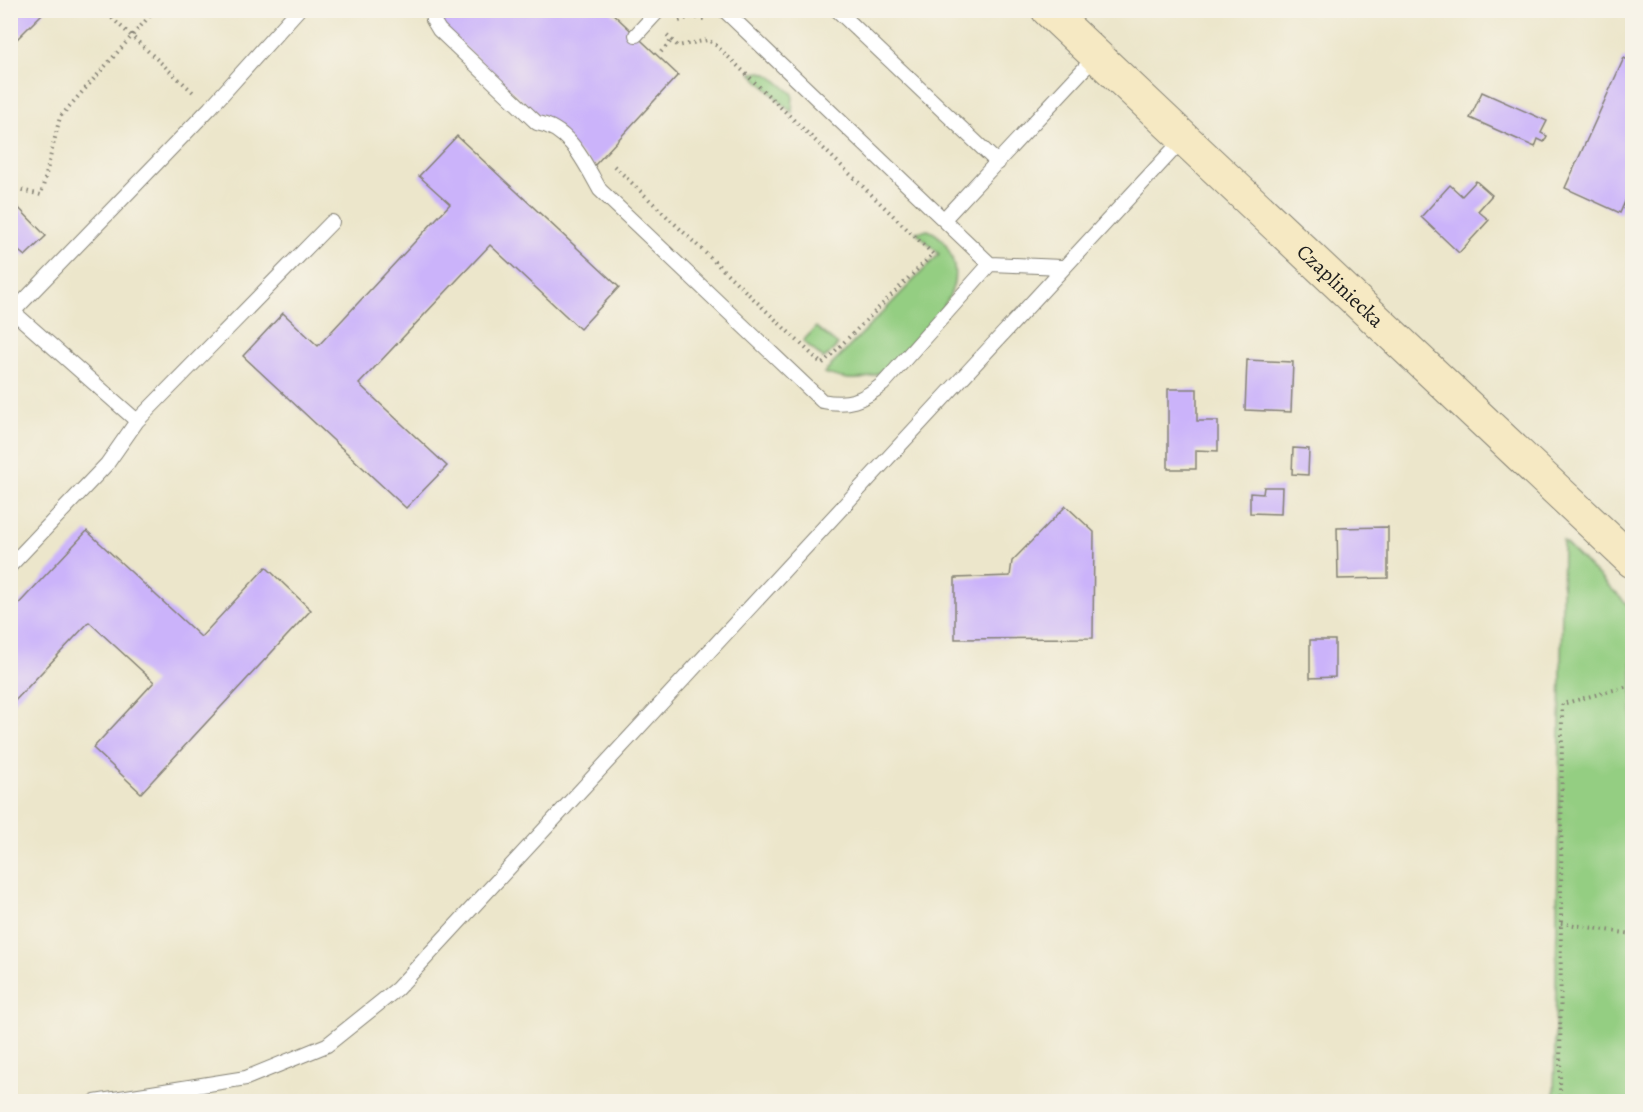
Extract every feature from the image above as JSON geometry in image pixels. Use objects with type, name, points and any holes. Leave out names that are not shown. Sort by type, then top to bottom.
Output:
[{"type":"main road","name":"Czapliniecka","points":[[1048,10],[1632,561]]},
{"type":"lane","points":[[137,421],[12,312],[210,108],[298,10]]},
{"type":"lane","points":[[432,10],[433,20],[439,30],[537,123],[551,125],[576,149],[600,190],[822,401],[838,404],[853,403],[867,397],[882,384],[990,264]]},
{"type":"lane","points":[[724,10],[990,264],[1062,267]]},
{"type":"lane","points":[[837,10],[998,163]]},
{"type":"lane","points":[[636,35],[655,15]]},
{"type":"lane","points":[[944,219],[1097,56]]},
{"type":"lane","points":[[95,1101],[246,1078],[327,1045],[397,989],[1062,267],[1185,137]]},
{"type":"lane","points":[[10,567],[107,464],[137,421],[332,222]]},
{"type":"path","points":[[103,10],[210,108]]},
{"type":"path","points":[[10,187],[41,195],[60,117],[155,10]]},
{"type":"path","points":[[611,163],[822,364],[933,254],[717,46],[708,40],[678,46],[666,34],[655,15]]},
{"type":"path","points":[[666,34],[684,18],[696,17],[706,21]]},
{"type":"path","points":[[661,52],[672,40]]},
{"type":"path","points":[[1560,1101],[1562,704],[1632,685]]},
{"type":"path","points":[[1560,923],[1632,934]]},
{"type":"green space","points":[[762,72],[771,76],[793,94],[792,113],[751,73]]},
{"type":"green space","points":[[928,230],[944,242],[954,267],[951,291],[938,313],[892,363],[875,375],[852,379],[824,373],[939,254],[916,232]]},
{"type":"green space","points":[[816,327],[838,345],[824,359],[803,341]]},
{"type":"green space","points":[[1563,541],[1632,609],[1632,1101],[1554,1101]]},
{"type":"building","points":[[10,10],[46,10],[10,46]]},
{"type":"building","points":[[434,10],[609,10],[678,75],[594,166],[430,15]]},
{"type":"building","points":[[1624,58],[1632,62],[1632,185],[1620,213],[1565,188]]},
{"type":"building","points":[[1482,92],[1547,121],[1541,133],[1547,136],[1544,142],[1538,139],[1535,147],[1470,118]]},
{"type":"building","points":[[457,136],[619,287],[580,329],[490,245],[359,384],[447,466],[406,508],[243,356],[283,313],[318,346],[450,204],[419,176]]},
{"type":"building","points":[[1476,181],[1492,195],[1478,211],[1489,220],[1459,253],[1421,217],[1450,185],[1462,196]]},
{"type":"building","points":[[10,199],[46,236],[25,256],[10,244]]},
{"type":"building","points":[[1247,360],[1293,362],[1291,412],[1245,410]]},
{"type":"building","points":[[1168,389],[1197,389],[1197,421],[1218,421],[1218,451],[1196,450],[1196,469],[1168,469]]},
{"type":"building","points":[[1293,448],[1309,449],[1308,475],[1292,474]]},
{"type":"building","points":[[1264,487],[1282,487],[1281,514],[1250,513],[1250,493],[1263,494]]},
{"type":"building","points":[[1066,506],[1094,532],[1093,638],[955,639],[955,578],[1010,576],[1012,561]]},
{"type":"building","points":[[1388,527],[1388,578],[1338,579],[1337,528]]},
{"type":"building","points":[[87,531],[201,637],[266,567],[311,610],[141,793],[93,748],[154,682],[89,622],[10,706],[10,613]]},
{"type":"building","points":[[1310,640],[1335,640],[1335,677],[1310,678]]}]
